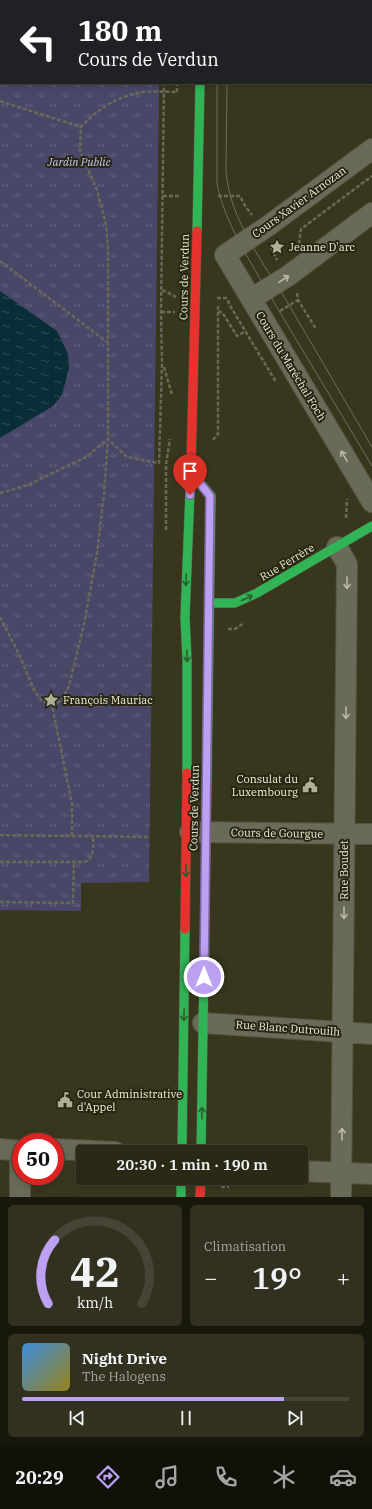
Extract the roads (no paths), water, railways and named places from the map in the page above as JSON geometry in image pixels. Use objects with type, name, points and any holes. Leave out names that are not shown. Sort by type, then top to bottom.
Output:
[{"type":"main road","name":"Cours de Verdun","points":[[200,84],[194,385],[185,617],[196,832],[203,1023],[201,1145]]},
{"type":"main road","name":"Cours de Verdun","points":[[182,1145],[196,832],[209,603],[210,496],[190,471]]},
{"type":"main road","name":"Rue Ferrère","points":[[209,603],[235,603],[257,593],[372,526]]},
{"type":"main road","points":[[188,534],[196,569]]},
{"type":"main road","points":[[200,590],[205,600],[209,603]]},
{"type":"main road","points":[[181,1197],[182,1185]]},
{"type":"main road","points":[[200,1197],[201,1185]]},
{"type":"street","name":"Cours Xavier Arnozan","points":[[226,255],[268,226],[372,149]]},
{"type":"street","points":[[251,299],[288,276],[372,213]]},
{"type":"street","points":[[196,255],[226,255]]},
{"type":"street","name":"Cours du Maréchal Foch","points":[[226,255],[372,502]]},
{"type":"street","name":"Rue Boudet","points":[[337,546],[347,564],[341,1197]]},
{"type":"street","name":"Cours de Gourgue","points":[[196,832],[372,834]]},
{"type":"street","name":"Rue Blanc Dutrouilh","points":[[203,1023],[372,1034]]},
{"type":"street","points":[[0,1149],[12,1150]]},
{"type":"street","points":[[64,1149],[76,1150]]},
{"type":"street","points":[[308,1171],[372,1174]]},
{"type":"street","points":[[20,1185],[20,1197]]},
{"type":"water","points":[[0,291],[57,331],[68,354],[69,368],[62,395],[53,406],[0,438]]},
{"type":"tram line","points":[[217,84],[217,184],[226,214],[240,243],[284,320],[372,466]]},
{"type":"tram line","points":[[227,84],[226,171],[234,207],[259,258],[289,305],[372,447]]},
{"type":"place","name":"Jeanne D'arc","points":[[277,247]]},
{"type":"place","name":"François Mauriac","points":[[51,700]]},
{"type":"place","name":"Consulat du Luxembourg","points":[[310,785]]},
{"type":"place","name":"Cour Administrative d'Appel","points":[[65,1100]]},
{"type":"park label","name":"Jardin Public","points":[[79,162]]}]
